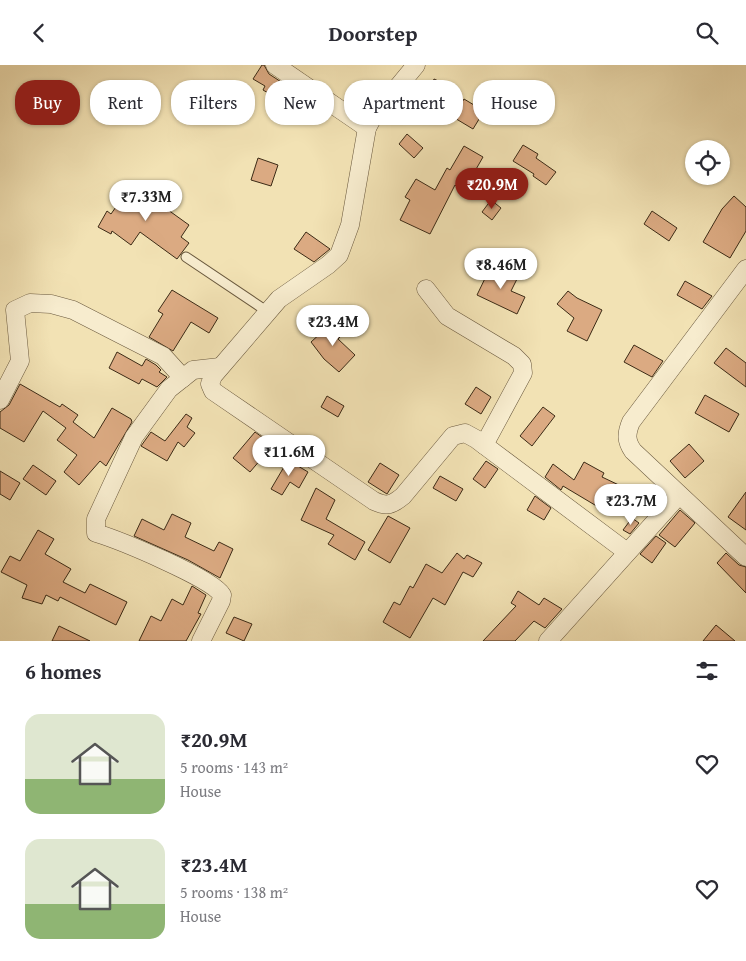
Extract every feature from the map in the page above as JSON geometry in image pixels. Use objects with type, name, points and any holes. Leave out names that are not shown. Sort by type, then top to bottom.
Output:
[{"type":"street","points":[[274,65],[367,128]]},
{"type":"street","points":[[416,65],[373,117],[367,128],[345,244],[328,265],[288,291],[268,312],[213,376],[210,384],[213,391],[374,501],[384,505],[393,504],[403,497],[453,436],[465,433],[484,445],[627,552]]},
{"type":"street","points":[[746,269],[630,422],[627,433],[627,443],[633,451],[746,557]]},
{"type":"street","points":[[426,289],[446,316],[514,356],[522,364],[523,373],[484,445]]},
{"type":"street","points":[[0,400],[20,361],[15,310],[30,303],[51,304],[73,310],[163,356],[183,378]]},
{"type":"street","points":[[0,307],[16,323]]},
{"type":"street","points":[[201,641],[221,601],[222,595],[218,589],[188,573],[96,533],[96,519],[134,437],[169,389],[193,370],[220,367]]},
{"type":"street","points":[[548,641],[679,495]]},
{"type":"lane","points":[[186,257],[268,312]]},
{"type":"building","points":[[262,65],[264,65],[269,74],[278,80],[265,80],[265,86],[253,79]]},
{"type":"building","points":[[464,99],[473,104],[473,125],[475,125],[473,129],[463,123]]},
{"type":"building","points":[[407,134],[423,148],[414,158],[399,144]]},
{"type":"building","points":[[523,145],[538,154],[536,158],[556,172],[546,185],[533,176],[534,174],[513,161]]},
{"type":"building","points":[[464,146],[483,157],[471,178],[463,174],[457,187],[455,185],[430,234],[400,220],[410,200],[405,197],[416,179],[435,190],[447,168],[450,170]]},
{"type":"building","points":[[258,158],[278,165],[271,186],[251,180]]},
{"type":"building","points":[[132,184],[189,225],[181,237],[189,243],[177,259],[140,232],[131,245],[112,231],[111,234],[98,227],[107,211],[111,214]]},
{"type":"building","points":[[734,196],[746,207],[746,231],[730,258],[703,242],[722,209]]},
{"type":"building","points":[[491,200],[501,208],[492,220],[482,212]]},
{"type":"building","points":[[652,211],[677,228],[669,241],[644,224]]},
{"type":"building","points":[[306,232],[330,249],[314,262],[294,249]]},
{"type":"building","points":[[491,266],[517,279],[511,291],[525,297],[517,314],[477,295]]},
{"type":"building","points":[[685,281],[712,296],[702,309],[677,295]]},
{"type":"building","points":[[172,290],[218,318],[209,333],[191,322],[173,351],[149,337],[163,314],[158,311]]},
{"type":"building","points":[[568,291],[577,298],[602,310],[587,341],[567,331],[574,318],[557,304]]},
{"type":"building","points":[[334,321],[345,332],[338,339],[355,355],[339,372],[324,359],[311,342]]},
{"type":"building","points":[[634,345],[663,361],[652,377],[624,362]]},
{"type":"building","points":[[726,348],[746,363],[746,387],[714,363]]},
{"type":"building","points":[[117,352],[142,366],[146,359],[156,365],[161,370],[159,372],[167,377],[157,387],[142,379],[139,384],[109,368]]},
{"type":"building","points":[[20,384],[60,407],[62,404],[78,415],[73,422],[94,438],[112,408],[131,419],[132,422],[106,466],[100,461],[79,485],[64,472],[77,455],[57,440],[66,428],[43,411],[24,442],[0,428],[0,412],[9,405]]},
{"type":"building","points":[[476,387],[491,397],[481,414],[465,404]]},
{"type":"building","points":[[705,395],[739,414],[729,432],[695,413]]},
{"type":"building","points":[[327,396],[344,406],[338,417],[321,407]]},
{"type":"building","points":[[543,407],[555,416],[532,446],[520,436]]},
{"type":"building","points":[[186,414],[192,418],[187,427],[195,433],[184,447],[178,442],[167,461],[141,446],[151,432],[165,441]]},
{"type":"building","points":[[255,432],[273,445],[250,472],[233,458]]},
{"type":"building","points":[[689,444],[704,461],[685,478],[670,461]]},
{"type":"building","points":[[288,460],[308,472],[299,488],[290,482],[282,495],[271,489]]},
{"type":"building","points":[[486,461],[498,469],[485,488],[473,479]]},
{"type":"building","points":[[584,462],[604,473],[602,477],[623,487],[610,514],[563,486],[561,490],[545,477],[553,464],[574,480]]},
{"type":"building","points":[[380,463],[399,475],[387,494],[368,482]]},
{"type":"building","points":[[33,465],[56,481],[46,495],[23,479]]},
{"type":"building","points":[[0,471],[20,483],[10,500],[0,494]]},
{"type":"building","points":[[440,476],[463,489],[456,501],[433,488]]},
{"type":"building","points":[[316,488],[335,500],[326,519],[365,542],[355,560],[328,544],[334,535],[301,520]]},
{"type":"building","points":[[746,492],[746,530],[728,517]]},
{"type":"building","points":[[535,496],[551,508],[544,520],[527,510]]},
{"type":"building","points":[[680,510],[695,523],[675,547],[659,535]]},
{"type":"building","points":[[172,514],[191,523],[185,537],[214,551],[219,542],[233,549],[220,578],[188,560],[134,536],[142,519],[164,530]]},
{"type":"building","points":[[388,516],[410,528],[390,563],[368,550]]},
{"type":"building","points":[[632,518],[639,523],[630,534],[623,530]]},
{"type":"building","points":[[38,530],[54,539],[45,554],[71,569],[63,582],[85,593],[90,584],[127,602],[116,625],[60,597],[58,601],[46,595],[42,604],[22,598],[27,585],[1,572],[10,556],[20,561]]},
{"type":"building","points":[[656,536],[666,543],[652,563],[640,554]]},
{"type":"building","points":[[457,553],[464,559],[467,555],[482,563],[473,577],[463,572],[445,605],[433,598],[410,638],[383,622],[394,602],[400,605],[410,586],[413,588],[426,564],[442,573]]},
{"type":"building","points":[[726,553],[739,565],[746,567],[746,593],[717,563]]},
{"type":"building","points":[[192,586],[206,595],[198,613],[201,614],[186,641],[139,641],[151,616],[161,621],[172,599],[183,605]]},
{"type":"building","points":[[518,591],[539,605],[544,598],[562,609],[545,628],[534,621],[515,641],[483,641],[516,606],[511,603]]},
{"type":"building","points":[[234,617],[252,624],[244,641],[226,633]]},
{"type":"building","points":[[716,625],[735,641],[703,641]]},
{"type":"building","points":[[59,626],[90,641],[52,641]]}]
